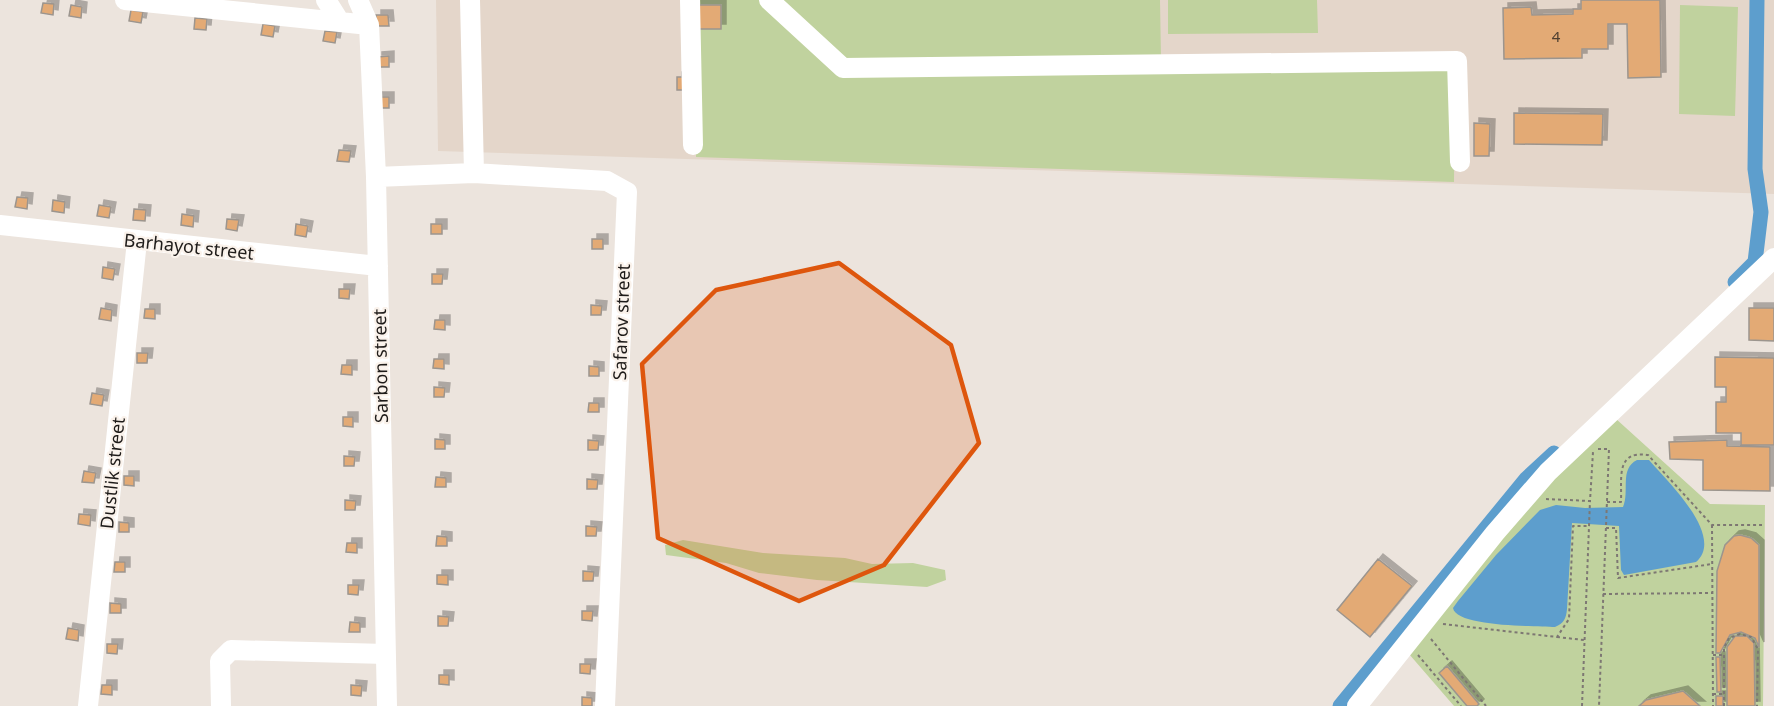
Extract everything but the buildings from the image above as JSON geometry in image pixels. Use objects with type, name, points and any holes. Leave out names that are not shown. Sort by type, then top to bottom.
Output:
[{"type":"street","points":[[125,0],[369,26]]},
{"type":"street","points":[[326,0],[340,22]]},
{"type":"street","points":[[358,0],[369,26]]},
{"type":"street","points":[[470,0],[474,173]]},
{"type":"street","points":[[690,0],[693,145]]},
{"type":"street","points":[[769,0],[843,68],[1457,61],[1460,162]]},
{"type":"street","name":"Sarbon street","points":[[369,26],[376,177],[387,706]]},
{"type":"street","name":"Safarov street","points":[[376,177],[474,173],[607,181],[627,192],[605,706]]},
{"type":"street","name":"Barhayot street","points":[[0,225],[378,266]]},
{"type":"street","name":"Dustlik street","points":[[88,706],[137,241]]},
{"type":"street","points":[[1358,706],[1495,533],[1548,472],[1774,258]]},
{"type":"street","points":[[222,706],[220,661],[231,650],[386,654]]},
{"type":"path","points":[[1582,706],[1593,449],[1609,449],[1599,706]]},
{"type":"path","points":[[1607,502],[1621,502],[1623,464],[1627,457],[1637,453],[1648,455],[1712,525],[1713,706]]},
{"type":"path","points":[[1542,499],[1590,501]]},
{"type":"path","points":[[1712,525],[1762,525]]},
{"type":"path","points":[[1557,637],[1569,619],[1573,526],[1589,526]]},
{"type":"path","points":[[1606,528],[1617,528],[1618,578],[1712,564]]},
{"type":"path","points":[[1603,594],[1712,593]]},
{"type":"path","points":[[1445,615],[1437,624],[1585,640]]},
{"type":"path","points":[[1428,635],[1486,706]]},
{"type":"path","points":[[1725,706],[1723,655],[1726,643],[1733,635],[1747,635],[1758,649],[1757,706]]},
{"type":"path","points":[[1416,652],[1461,706]]},
{"type":"path","points":[[1713,655],[1723,655]]},
{"type":"path","points":[[1713,694],[1724,694]]},
{"type":"highlighted area","points":[[839,263],[951,345],[979,443],[884,565],[799,601],[658,538],[642,364],[716,290]]},
{"type":"shaded area","points":[[436,0],[1774,0],[1774,194],[438,151]]},
{"type":"green space","points":[[697,0],[762,0],[840,73],[1455,68],[1454,182],[696,157]]},
{"type":"green space","points":[[777,0],[1160,0],[1161,59],[844,64]]},
{"type":"green space","points":[[1168,0],[1317,0],[1318,33],[1168,34]]},
{"type":"green space","points":[[1680,5],[1738,7],[1735,116],[1679,114]]},
{"type":"green space","points":[[1615,418],[1710,504],[1765,505],[1763,706],[1454,706],[1409,654],[1511,520]]},
{"type":"green space","points":[[683,540],[763,553],[845,558],[872,564],[913,563],[945,570],[946,580],[927,587],[817,580],[759,573],[726,563],[666,555],[665,545]]},
{"type":"water","points":[[1637,460],[1649,460],[1679,494],[1699,524],[1704,538],[1703,551],[1696,562],[1624,575],[1621,570],[1619,526],[1572,523],[1567,609],[1561,624],[1555,627],[1515,626],[1482,622],[1457,614],[1453,608],[1458,601],[1496,555],[1540,510],[1556,505],[1585,508],[1623,507],[1628,469]]},
{"type":"waterway","points":[[1735,282],[1755,262],[1761,212],[1755,169],[1757,0]]},
{"type":"waterway","points":[[1340,706],[1526,479],[1554,453]]}]
